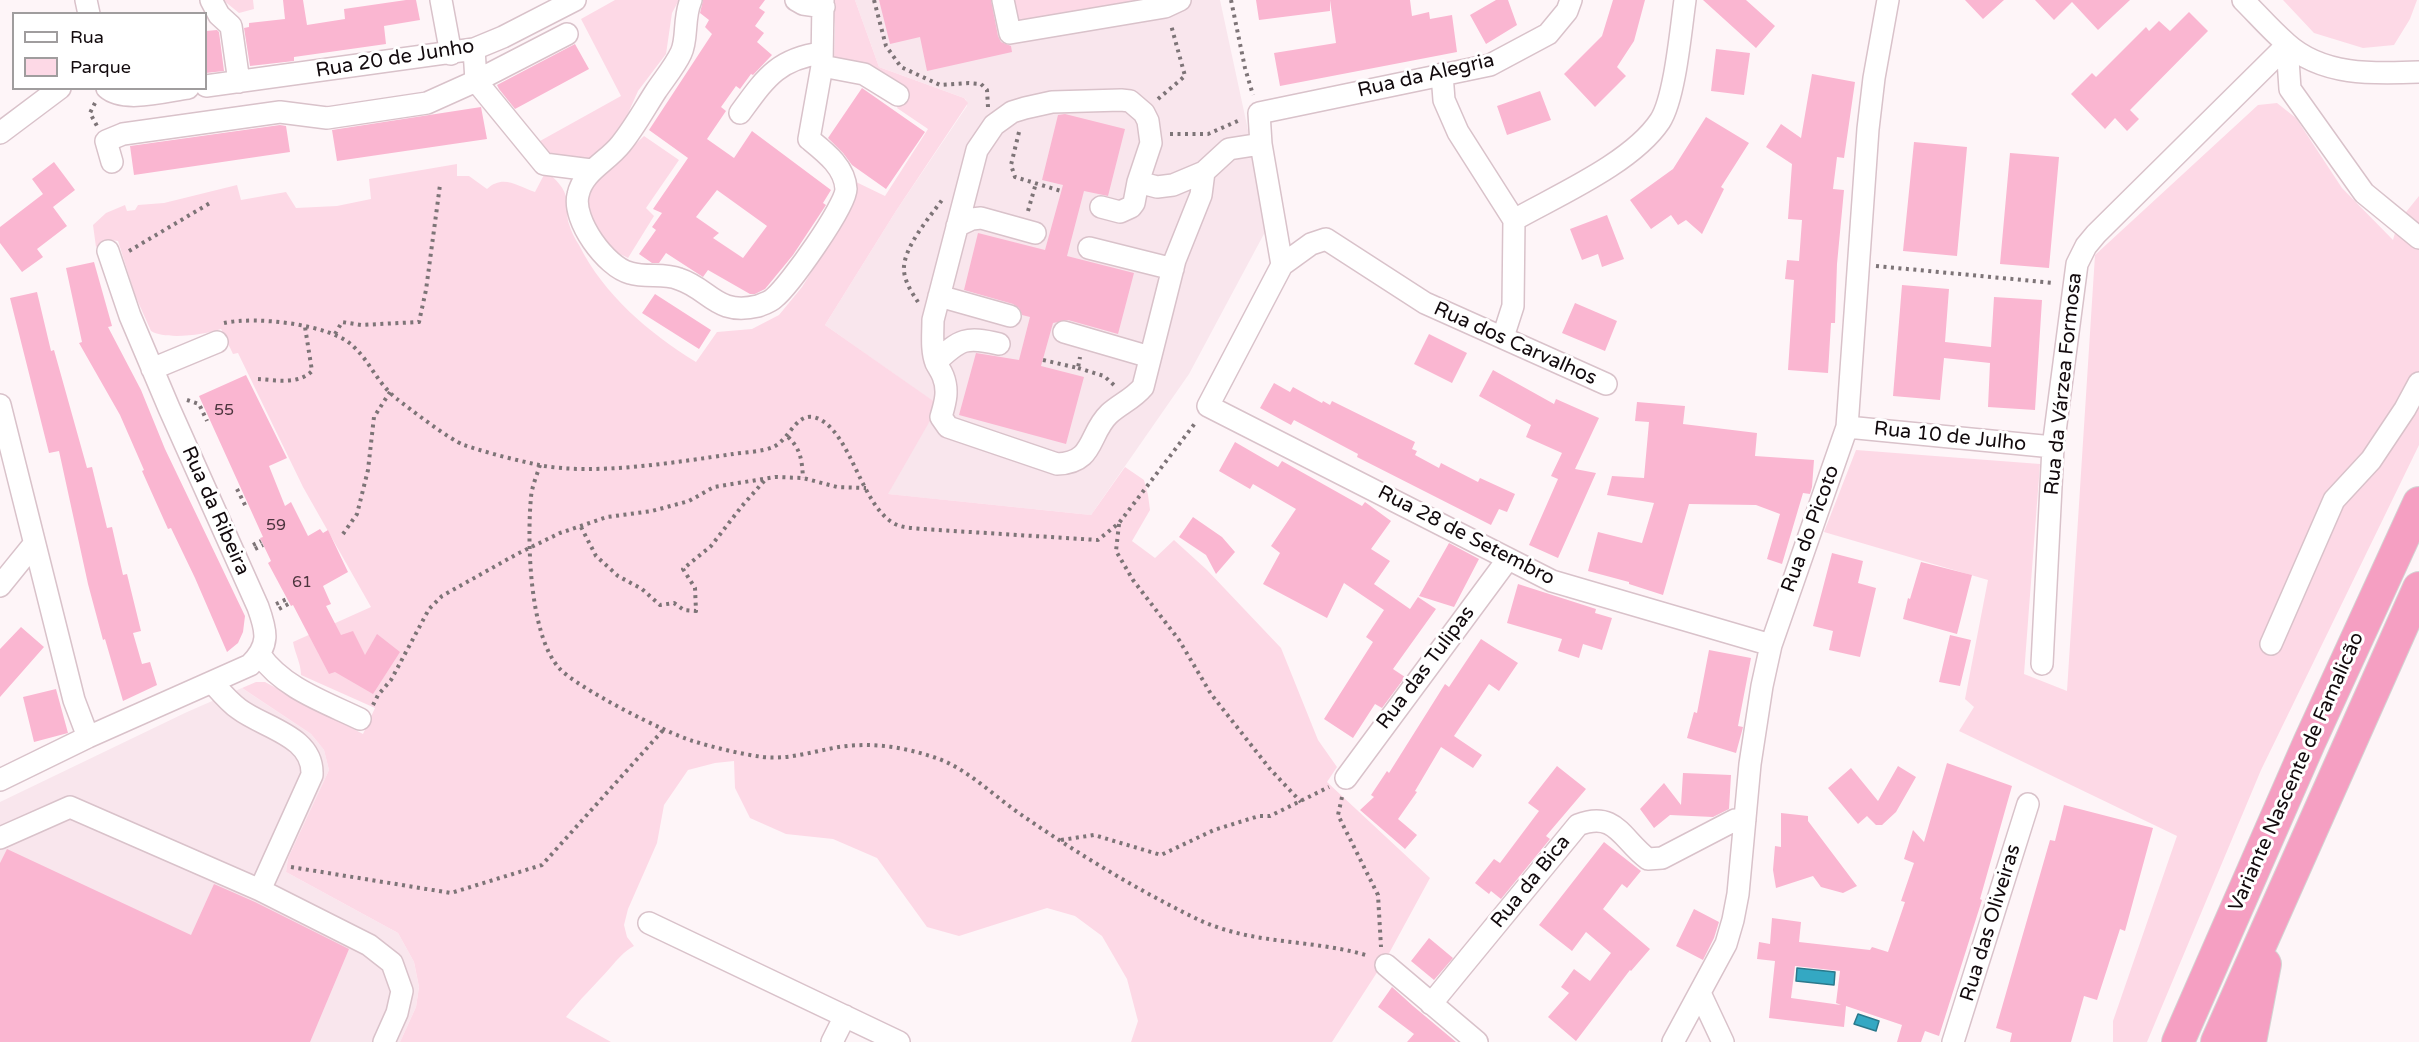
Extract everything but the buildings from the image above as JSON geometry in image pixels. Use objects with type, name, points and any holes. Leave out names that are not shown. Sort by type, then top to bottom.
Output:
[{"type":"highway","name":"Variante Nascente de Famalicão","points":[[2178,1042],[2309,743],[2419,502]]},
{"type":"highway","name":"Variante Nascente de Famalicão","points":[[2217,1042],[2419,588]]},
{"type":"highway","points":[[2250,1042],[2278,901]]},
{"type":"street","points":[[211,0],[219,15],[231,26],[239,82]]},
{"type":"street","points":[[441,0],[451,54]]},
{"type":"street","name":"Rua 20 de Junho","points":[[207,86],[451,54],[474,49],[503,37],[575,0]]},
{"type":"street","points":[[691,0],[685,17],[682,51],[621,145],[591,170],[577,196],[578,215],[586,231],[612,262],[627,273],[678,278],[714,302],[741,308],[757,306],[772,300],[786,286],[843,203],[846,190],[842,174],[831,158],[809,139],[822,60],[823,3],[803,4],[796,0]]},
{"type":"street","points":[[1003,0],[1010,33],[1172,4]]},
{"type":"street","name":"Rua da Alegria","points":[[1259,112],[1490,65],[1548,34],[1567,11],[1571,0]]},
{"type":"street","points":[[1514,220],[1633,151],[1661,119],[1671,89],[1685,0]]},
{"type":"street","name":"Rua do Picoto","points":[[1673,1042],[1725,944],[1733,920],[1738,894],[1752,755],[1772,645],[1783,607],[1825,494],[1847,426],[1868,129],[1874,78],[1888,0]]},
{"type":"street","points":[[2243,0],[2287,45],[2316,62],[2347,72],[2375,74],[2419,72]]},
{"type":"street","points":[[112,162],[106,141],[123,134],[280,112],[327,118],[427,102],[477,81],[567,34]]},
{"type":"street","points":[[2287,45],[2290,89],[2364,193],[2419,238]]},
{"type":"street","name":"Rua da Várzea Formosa","points":[[2042,664],[2053,447],[2074,285],[2081,256],[2096,234],[2287,45]]},
{"type":"street","points":[[474,49],[477,81],[544,164],[591,170]]},
{"type":"street","points":[[740,113],[768,76],[782,65],[797,58],[822,60],[864,74],[898,95]]},
{"type":"street","points":[[1442,74],[1444,100],[1458,132],[1514,220],[1513,306],[1503,337]]},
{"type":"street","points":[[0,133],[57,90]]},
{"type":"street","points":[[108,90],[115,95],[128,96],[173,90]]},
{"type":"street","points":[[1101,207],[1120,212],[1126,211],[1134,202],[1151,143],[1148,121],[1138,106],[1121,99],[1052,102],[1025,108],[1002,118],[985,137],[977,150],[933,320],[936,362],[944,376],[946,389],[946,404],[941,417],[948,427],[1057,464],[1070,464],[1081,458],[1090,448],[1109,414],[1136,395],[1143,387],[1173,269],[1201,195],[1204,172]]},
{"type":"street","points":[[1208,406],[1282,265],[1261,144],[1259,112]]},
{"type":"street","points":[[1138,182],[1157,187],[1173,185],[1204,172],[1229,149],[1261,144]]},
{"type":"street","points":[[957,226],[972,219],[981,218],[1035,233]]},
{"type":"street","name":"Rua dos Carvalhos","points":[[1282,265],[1311,244],[1326,239],[1425,303],[1605,384]]},
{"type":"street","points":[[1089,248],[1173,269]]},
{"type":"street","name":"Rua da Ribeira","points":[[110,258],[152,369],[258,607],[266,639],[260,655]]},
{"type":"street","points":[[939,296],[1010,316]]},
{"type":"street","points":[[1064,332],[1150,357]]},
{"type":"street","points":[[152,369],[216,333]]},
{"type":"street","points":[[936,362],[964,340],[978,339],[999,344]]},
{"type":"street","points":[[2271,644],[2334,500],[2371,460],[2405,409],[2419,383]]},
{"type":"street","points":[[0,405],[74,700],[88,737]]},
{"type":"street","name":"Rua 28 de Setembro","points":[[1208,406],[1552,581],[1772,645]]},
{"type":"street","name":"Rua 10 de Julho","points":[[1847,426],[2053,447]]},
{"type":"street","points":[[0,586],[34,544]]},
{"type":"street","name":"Rua das Tulipas","points":[[1346,778],[1508,559]]},
{"type":"street","points":[[0,780],[88,737],[249,665],[260,655],[271,670],[292,685],[360,719]]},
{"type":"street","points":[[212,682],[238,709],[299,744],[312,764],[312,775],[260,890]]},
{"type":"street","name":"Rua das Oliveiras","points":[[1953,1042],[2028,804]]},
{"type":"street","points":[[0,838],[70,807],[260,890],[369,945],[392,963],[402,991],[397,1013],[384,1042]]},
{"type":"street","name":"Rua da Bica","points":[[1431,1004],[1578,825],[1592,820],[1605,822],[1618,829],[1637,852],[1648,859],[1662,858],[1735,820],[1745,820]]},
{"type":"street","points":[[649,923],[899,1042]]},
{"type":"street","points":[[1381,962],[1477,1042]]},
{"type":"street","points":[[1700,993],[1723,1042]]},
{"type":"street","points":[[832,1042],[845,1016]]},
{"type":"path","points":[[874,0],[886,45],[901,67],[940,85],[981,84],[987,90],[986,103]]},
{"type":"path","points":[[1188,133],[1208,134],[1259,112],[1245,68],[1230,0]]},
{"type":"path","points":[[1161,96],[1185,76],[1172,4]]},
{"type":"path","points":[[106,90],[92,107],[90,113],[106,141]]},
{"type":"path","points":[[1025,108],[1011,171],[1015,177],[1061,191]]},
{"type":"path","points":[[1030,204],[1036,183]]},
{"type":"path","points":[[335,334],[342,322],[362,325],[419,322],[426,290],[440,185]]},
{"type":"path","points":[[933,320],[926,317],[904,274],[904,267],[908,252],[917,236],[943,199]]},
{"type":"path","points":[[110,258],[210,203]]},
{"type":"path","points":[[1903,269],[2074,285]]},
{"type":"path","points":[[216,333],[240,320],[288,322],[335,334],[353,345],[367,360],[378,380],[390,392],[462,444],[540,465],[590,468],[684,461],[773,447],[788,437],[798,421],[805,417],[817,418],[828,425],[879,509],[895,524],[922,529],[1098,540],[1119,523],[1208,406]]},
{"type":"path","points":[[258,380],[293,381],[312,371],[305,327]]},
{"type":"path","points":[[1078,368],[1080,359]]},
{"type":"path","points":[[1043,360],[1104,376],[1112,383],[1122,405]]},
{"type":"path","points":[[343,534],[357,514],[368,470],[374,417],[390,392]]},
{"type":"path","points":[[186,400],[199,404],[207,421]]},
{"type":"path","points":[[788,437],[798,446],[803,478]]},
{"type":"path","points":[[540,465],[531,494],[529,548],[535,607],[545,642],[559,667],[589,690],[691,741],[764,757],[790,757],[842,747],[890,745],[939,759],[975,780],[1023,816],[1084,856],[1195,918],[1242,936],[1350,950],[1381,962],[1378,895],[1338,815],[1346,778]]},
{"type":"path","points":[[360,719],[391,680],[429,609],[442,596],[529,548],[608,517],[652,511],[688,501],[714,487],[775,477],[803,478],[837,487],[866,488]]},
{"type":"path","points":[[580,527],[596,556],[618,576],[642,589],[660,605],[674,603],[684,610],[696,611],[695,588],[683,569],[711,546],[765,479]]},
{"type":"path","points":[[235,487],[247,509]]},
{"type":"path","points":[[1119,523],[1116,551],[1133,580],[1179,640],[1210,694],[1270,769],[1300,802]]},
{"type":"path","points":[[252,548],[262,543]]},
{"type":"path","points":[[279,606],[288,601]]},
{"type":"path","points":[[274,860],[298,869],[451,893],[542,865],[665,728]]},
{"type":"path","points":[[1062,840],[1094,835],[1161,855],[1215,830],[1258,816],[1270,816],[1346,778]]},
{"type":"shaded area","points":[[855,0],[1220,0],[1248,130],[1265,232],[1189,374],[1091,515],[887,494],[938,405],[825,325],[896,211],[967,106],[964,98],[879,67]]},
{"type":"shaded area","points":[[242,688],[311,734],[324,750],[329,770],[288,858],[286,872],[398,933],[414,962],[419,987],[416,1007],[400,1042],[0,1042],[0,802]]},
{"type":"green space","points":[[223,0],[253,0],[254,9],[239,13]]},
{"type":"green space","points":[[615,0],[679,0],[672,13],[666,54],[638,91],[622,127],[602,153],[576,164],[555,162],[531,146],[621,96],[581,19]]},
{"type":"green space","points":[[832,0],[855,0],[879,67],[964,98],[968,103],[896,211],[825,325],[939,405],[888,494],[1091,515],[1125,467],[1144,480],[1150,510],[1132,541],[1155,558],[1174,540],[1207,570],[1281,648],[1318,740],[1337,767],[1327,782],[1430,878],[1387,957],[1332,1042],[1131,1042],[1138,1021],[1127,979],[1102,936],[1075,916],[1047,908],[959,936],[927,927],[877,858],[833,839],[786,834],[750,818],[735,788],[734,761],[688,770],[664,805],[657,843],[628,909],[624,925],[627,937],[634,946],[621,956],[566,1017],[611,1042],[400,1042],[416,1007],[419,987],[414,962],[398,933],[286,872],[288,858],[329,770],[324,750],[311,734],[242,688],[256,682],[265,682],[363,734],[375,708],[301,675],[293,642],[371,607],[303,487],[238,353],[233,354],[221,329],[185,336],[157,334],[151,331],[135,295],[118,241],[111,240],[96,247],[93,225],[106,213],[125,205],[127,211],[135,210],[138,205],[164,203],[237,185],[241,200],[286,192],[296,208],[337,206],[371,199],[369,179],[457,164],[457,176],[469,176],[487,189],[499,182],[504,182],[535,192],[546,171],[560,184],[568,204],[568,221],[572,232],[601,280],[629,311],[661,339],[696,362],[717,332],[752,329],[779,315],[802,287],[837,231],[854,181],[885,196],[928,129],[897,108],[902,99],[834,60],[835,27]]},
{"type":"green space","points":[[1005,0],[1152,0],[1012,29]]},
{"type":"green space","points":[[2283,0],[2417,0],[2410,19],[2394,45],[2363,48],[2314,33]]},
{"type":"green space","points":[[2277,103],[2296,118],[2342,188],[2393,240],[2398,222],[2419,196],[2419,445],[2261,770],[2147,1042],[2113,1042],[2113,1021],[2177,836],[1959,731],[1974,707],[1965,699],[1988,580],[1824,532],[1856,450],[2040,464],[2024,674],[2067,691],[2095,255],[2258,105]]},
{"type":"green space","points":[[644,136],[679,160],[646,208],[654,216],[628,258],[618,253],[585,222],[587,190]]},
{"type":"water","points":[[1797,968],[1835,972],[1834,985],[1796,981]]},
{"type":"water","points":[[1858,1014],[1879,1021],[1876,1031],[1854,1024]]}]
